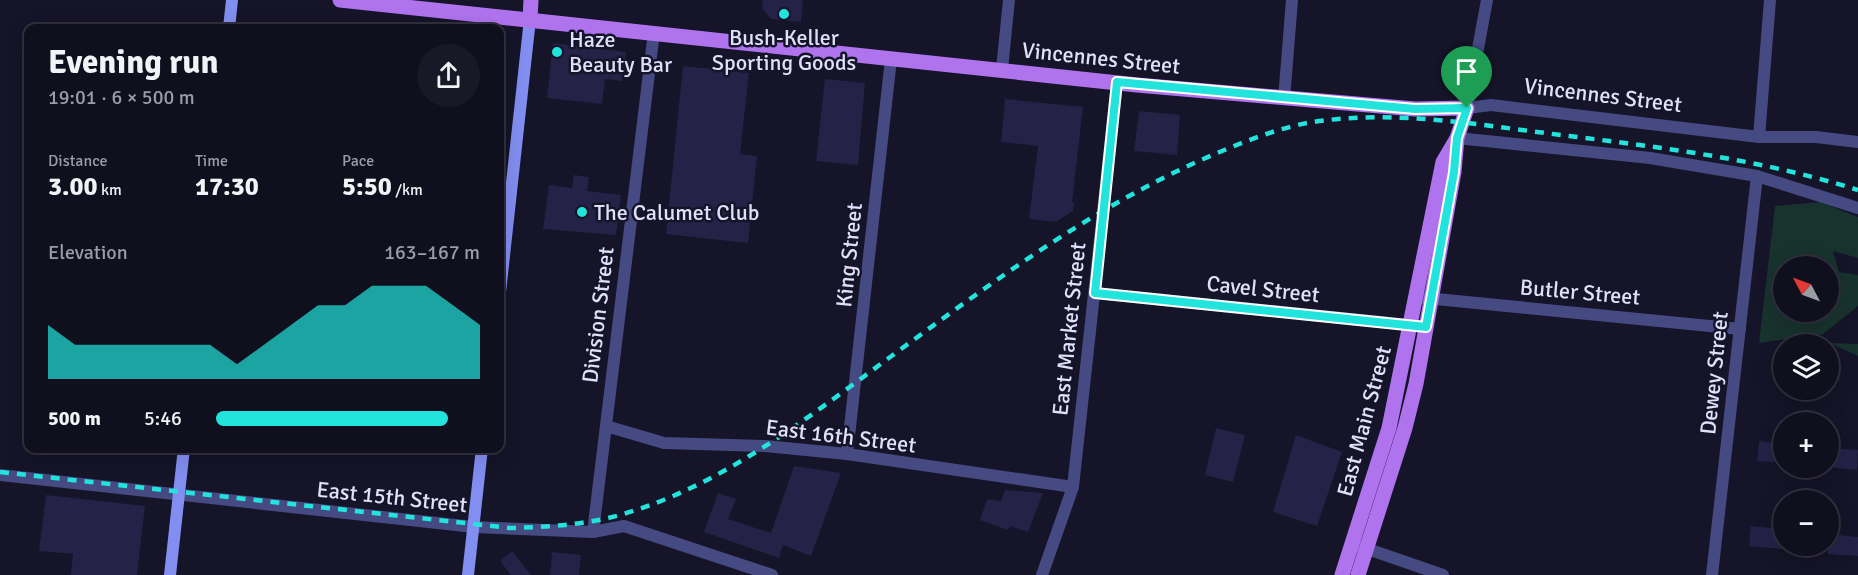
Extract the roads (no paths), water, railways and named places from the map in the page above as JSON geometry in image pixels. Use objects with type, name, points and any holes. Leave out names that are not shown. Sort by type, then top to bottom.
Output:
[{"type":"main road","points":[[229,24],[232,0]]},
{"type":"main road","name":"Vincennes Street","points":[[340,0],[1284,99],[1415,109],[1467,108]]},
{"type":"main road","points":[[504,256],[531,0]]},
{"type":"main road","name":"East Main Street","points":[[1342,575],[1360,546],[1405,428],[1424,299],[1454,172],[1457,138],[1467,108]]},
{"type":"main road","points":[[170,575],[183,453]]},
{"type":"main road","points":[[468,575],[481,453]]},
{"type":"main road","name":"East Main Street","points":[[1358,575],[1360,546]]},
{"type":"street","points":[[1002,69],[1009,0]]},
{"type":"street","points":[[1284,99],[1292,0]]},
{"type":"street","points":[[1467,108],[1487,0]]},
{"type":"street","points":[[1759,137],[1770,0]]},
{"type":"street","name":"Division Street","points":[[593,532],[654,32]]},
{"type":"street","name":"King Street","points":[[847,454],[891,59]]},
{"type":"street","name":"East Market Street","points":[[1042,575],[1072,487],[1117,82]]},
{"type":"street","name":"Vincennes Street","points":[[1467,108],[1491,105],[1759,137],[1816,137],[1858,142]]},
{"type":"street","points":[[1457,138],[1650,158],[1757,176],[1858,208]]},
{"type":"street","name":"Dewey Street","points":[[1712,575],[1757,176]]},
{"type":"street","name":"Cavel Street","points":[[1095,293],[1419,326]]},
{"type":"street","name":"Butler Street","points":[[1424,299],[1740,329]]},
{"type":"street","name":"East 16th Street","points":[[606,426],[664,442],[765,446],[847,454],[1072,487]]},
{"type":"street","name":"East 15th Street","points":[[0,475],[474,527],[593,532],[624,526],[763,574]]},
{"type":"street","points":[[1360,546],[1443,575]]},
{"type":"railway","points":[[0,472],[510,528],[565,525],[620,515],[659,502],[695,486],[766,446],[1014,268],[1094,216],[1136,192],[1255,138],[1313,122],[1377,117],[1441,120],[1642,145],[1751,163],[1858,190]]},
{"type":"place","name":"Bush-Keller Sporting Goods","points":[[784,14]]},
{"type":"place","name":"Haze Beauty Bar","points":[[557,52]]},
{"type":"place","name":"The Calumet Club","points":[[582,212]]}]
